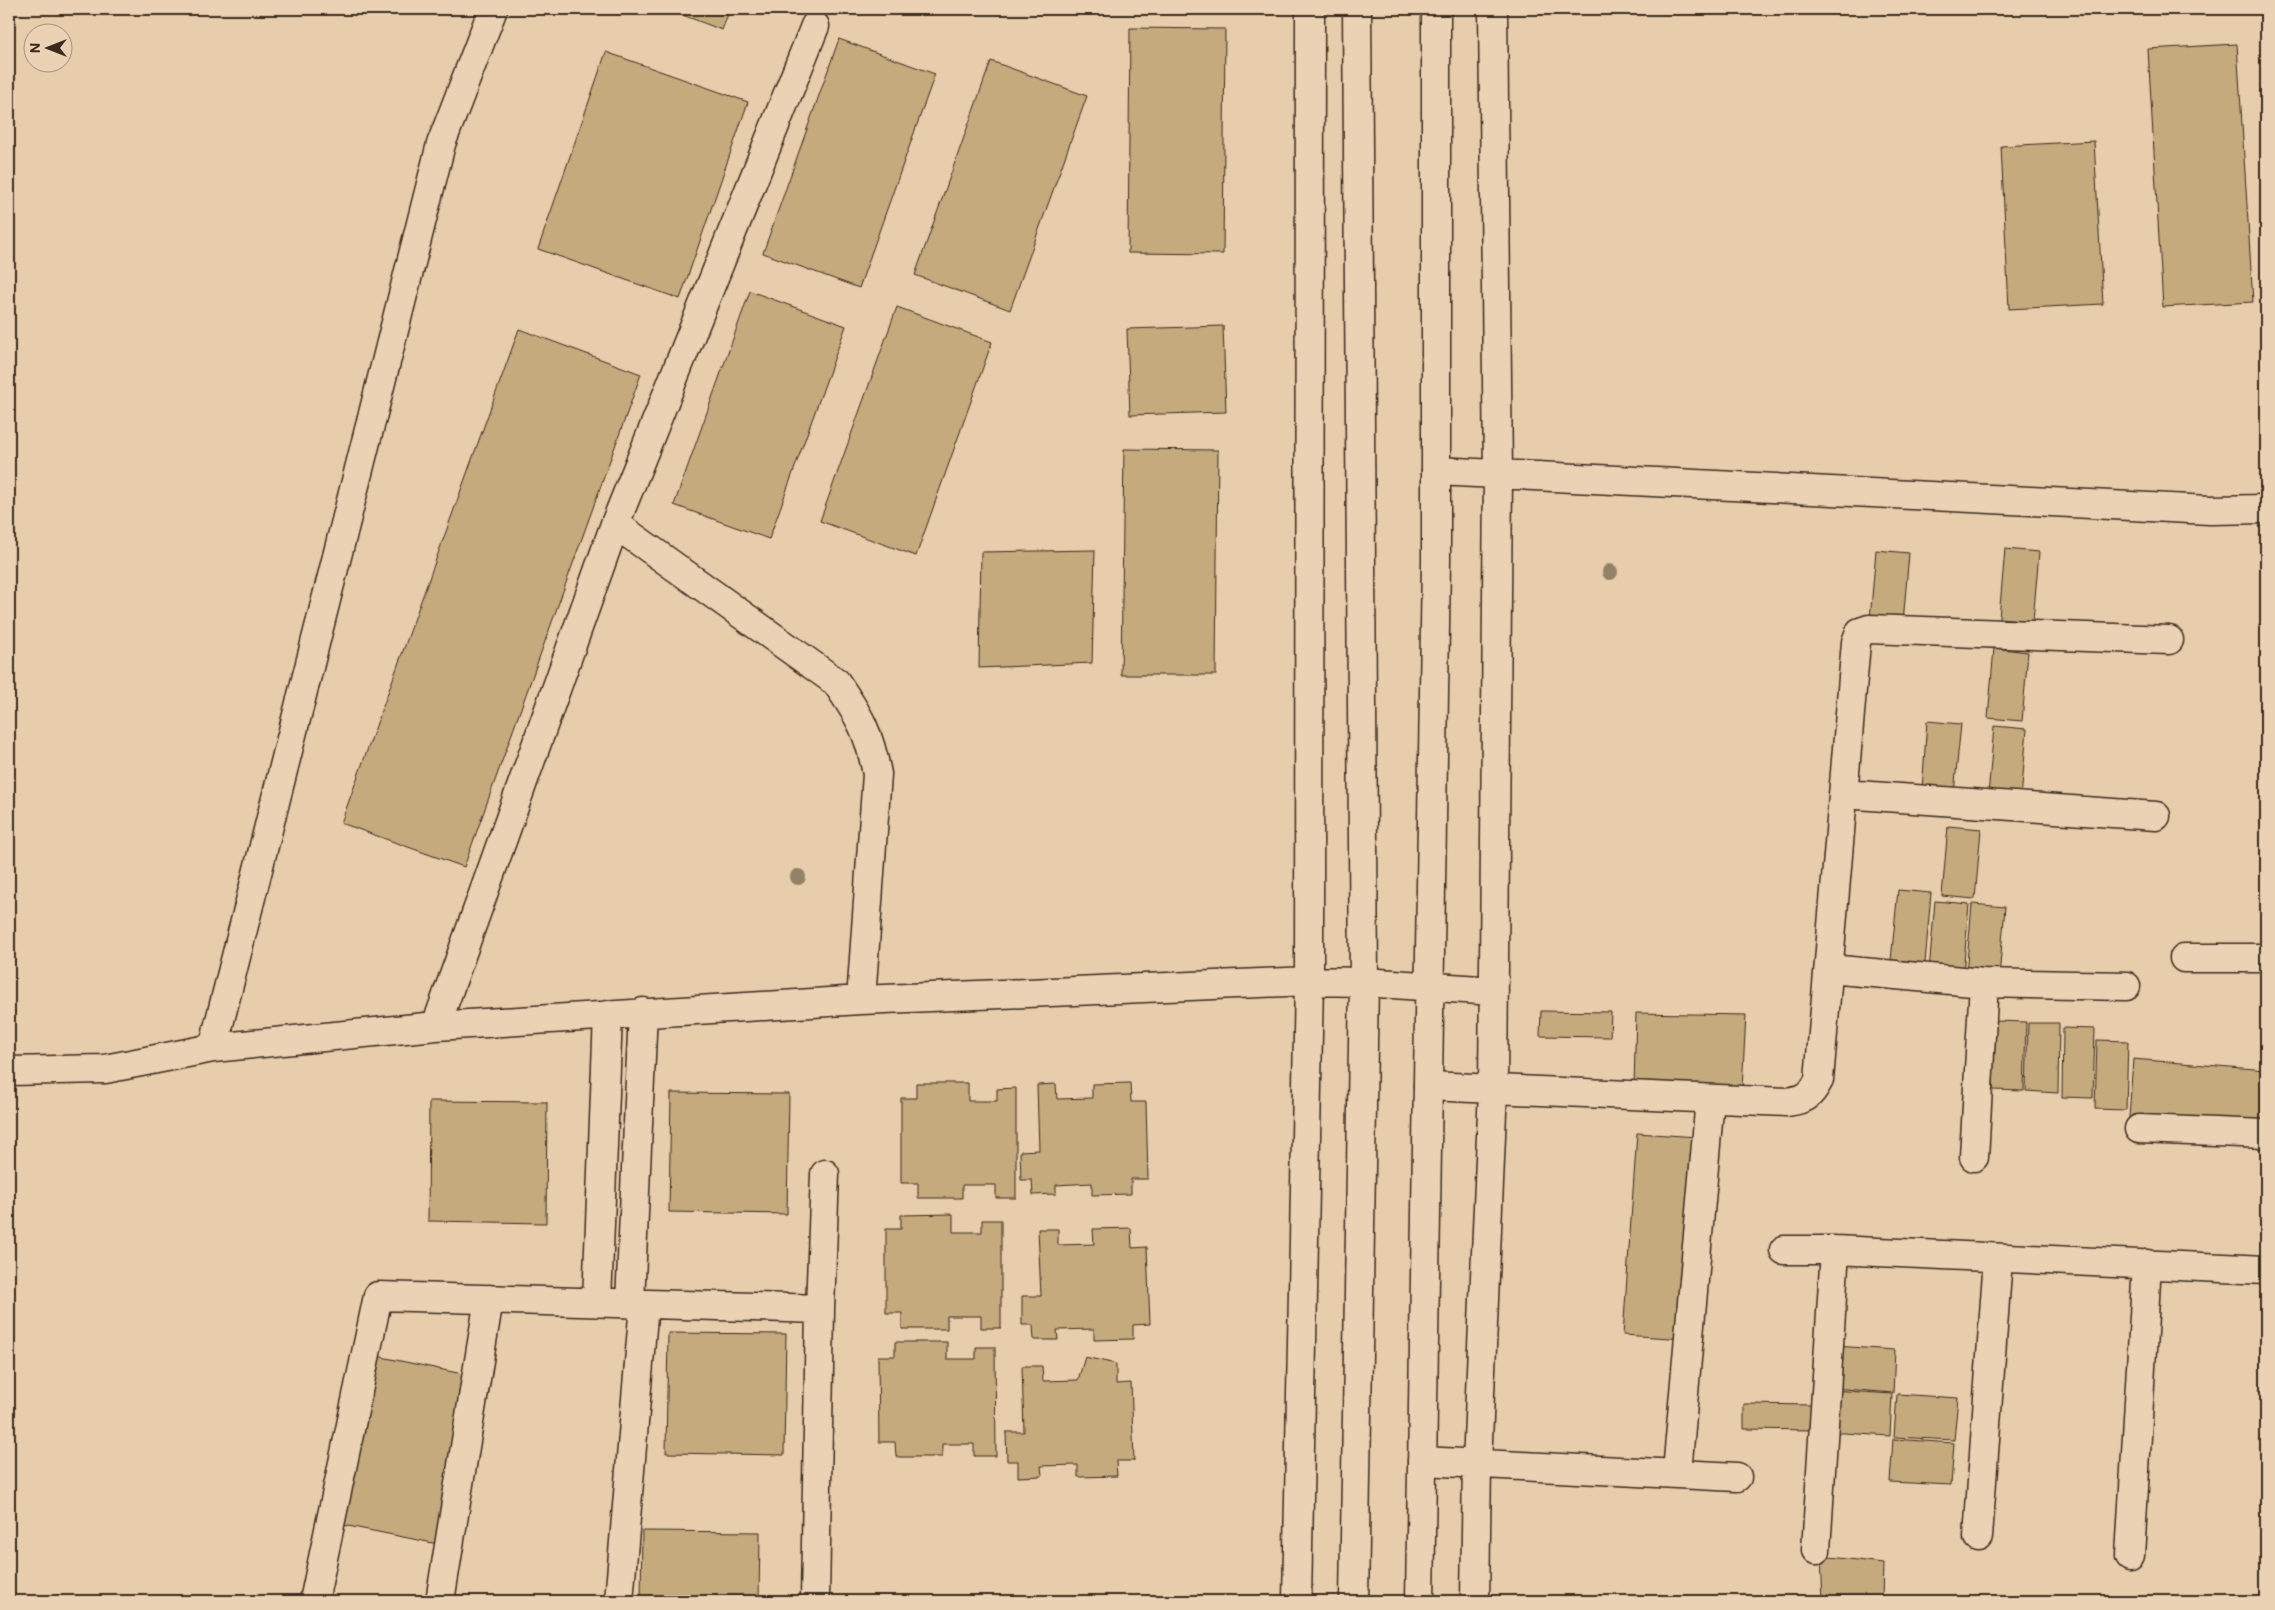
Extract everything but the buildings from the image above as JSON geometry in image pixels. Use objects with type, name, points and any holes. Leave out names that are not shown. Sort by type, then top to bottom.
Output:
[{"type":"street","points":[[212,1048],[441,144],[493,9]]},
{"type":"street","points":[[1296,1601],[1309,981],[1310,9]]},
{"type":"street","points":[[1354,1601],[1364,982],[1357,9]]},
{"type":"street","points":[[1420,1601],[1436,471],[1436,9]]},
{"type":"street","points":[[1475,1601],[1477,1464],[1493,1089],[1498,474],[1494,9]]},
{"type":"street","points":[[436,1026],[615,524],[815,26]]},
{"type":"street","points":[[1436,471],[2210,510],[2266,509]]},
{"type":"street","points":[[615,524],[836,682],[857,712],[871,741],[877,774],[861,1000]]},
{"type":"street","points":[[1428,1086],[1788,1102],[1800,1100],[1812,1094],[1819,1080],[1856,642],[1860,632],[1869,630],[2170,640]]},
{"type":"street","points":[[1843,794],[2156,816]]},
{"type":"street","points":[[2184,958],[2266,958]]},
{"type":"street","points":[[1829,969],[1984,983],[2126,986]]},
{"type":"street","points":[[9,1071],[105,1069],[212,1048],[436,1026],[861,1000],[1309,981],[1364,982],[1494,991]]},
{"type":"street","points":[[1974,1157],[1984,983]]},
{"type":"street","points":[[619,1601],[637,1303],[638,1125],[643,1012]]},
{"type":"street","points":[[597,1302],[608,1015]]},
{"type":"street","points":[[1677,1472],[1710,1099]]},
{"type":"street","points":[[2139,1129],[2266,1134]]},
{"type":"street","points":[[815,1601],[820,1309],[825,1174]]},
{"type":"street","points":[[1784,1250],[1835,1250],[2266,1270]]},
{"type":"street","points":[[1816,1550],[1835,1250]]},
{"type":"street","points":[[1978,1537],[1998,1258]]},
{"type":"street","points":[[2130,1556],[2146,1264]]},
{"type":"street","points":[[314,1601],[378,1296],[820,1309]]},
{"type":"street","points":[[440,1601],[489,1299]]},
{"type":"street","points":[[1422,1461],[1677,1472],[1737,1477]]}]
